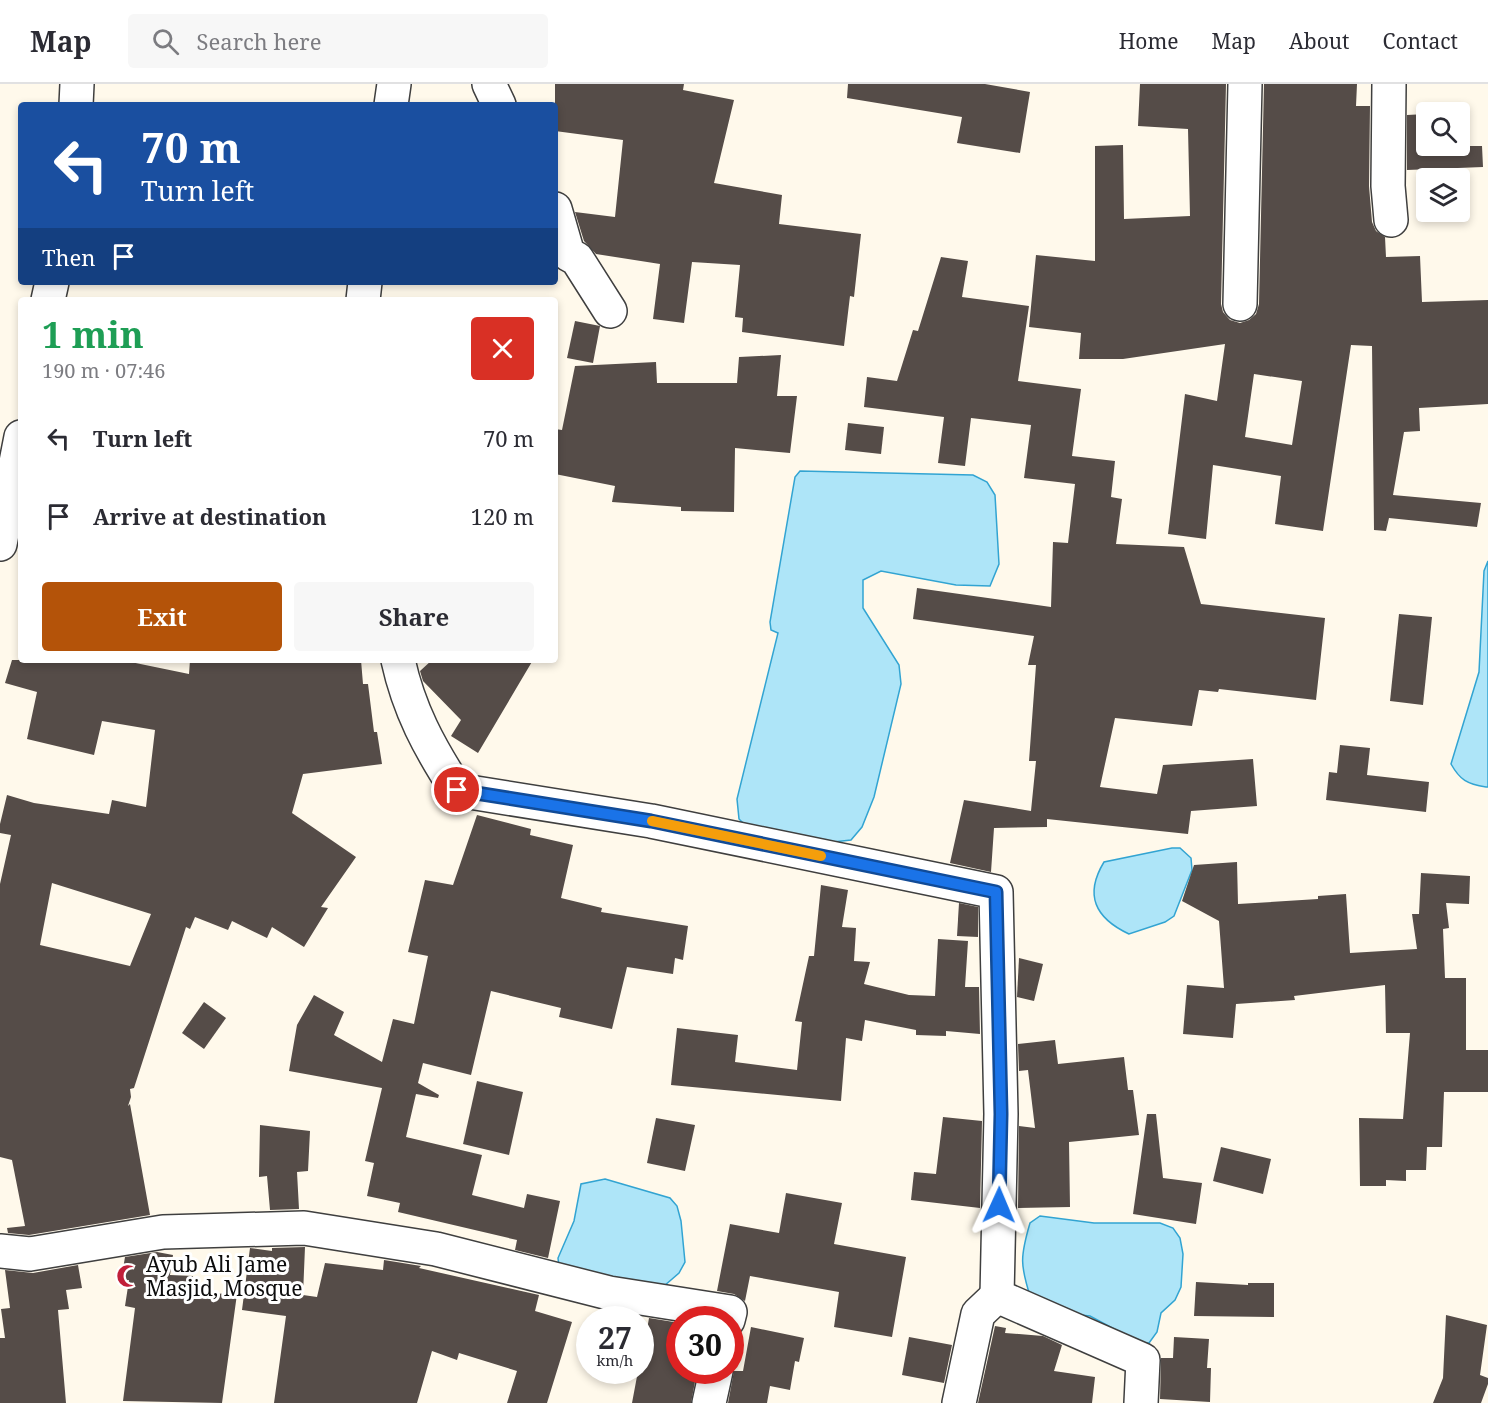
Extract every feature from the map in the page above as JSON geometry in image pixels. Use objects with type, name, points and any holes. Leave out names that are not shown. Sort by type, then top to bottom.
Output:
[{"type":"street","points":[[76,102],[77,84]]},
{"type":"street","points":[[391,102],[394,84]]},
{"type":"street","points":[[489,84],[498,102]]},
{"type":"street","points":[[1240,304],[1245,84]]},
{"type":"street","points":[[1389,84],[1388,186],[1391,220]]},
{"type":"street","points":[[558,219],[568,254],[578,259],[610,310]]},
{"type":"street","points":[[0,543],[18,452]]},
{"type":"street","points":[[399,663],[406,697],[432,753],[457,790],[651,821],[996,892],[1001,1114],[997,1296],[978,1314],[959,1403]]},
{"type":"street","points":[[0,1251],[30,1254],[163,1232],[304,1228],[436,1249],[609,1293],[692,1306]]},
{"type":"street","points":[[997,1296],[1143,1360],[1141,1403]]},
{"type":"street","points":[[709,1403],[713,1384]]},
{"type":"water","points":[[800,471],[973,475],[987,482],[995,495],[999,564],[990,586],[956,585],[881,571],[863,580],[863,608],[899,665],[901,684],[874,797],[862,827],[851,840],[806,845],[745,825],[739,819],[737,799],[778,633],[771,630],[770,622],[795,477]]},
{"type":"water","points":[[1488,561],[1488,787],[1486,787],[1465,780],[1451,764],[1479,672],[1484,571]]},
{"type":"water","points":[[1180,848],[1191,858],[1192,870],[1174,916],[1165,922],[1129,934],[1108,921],[1096,904],[1094,895],[1098,874],[1104,862]]},
{"type":"water","points":[[605,1179],[670,1198],[677,1206],[681,1221],[685,1262],[679,1273],[664,1286],[581,1274],[559,1267],[558,1258],[574,1221],[581,1184]]},
{"type":"water","points":[[1040,1216],[1094,1223],[1160,1223],[1173,1228],[1180,1238],[1183,1254],[1181,1287],[1175,1300],[1161,1313],[1157,1332],[1149,1343],[1140,1343],[1090,1316],[1070,1314],[1031,1299],[1023,1269],[1023,1253],[1030,1223]]},
{"type":"building","points":[[555,84],[684,84],[683,90],[734,100],[714,183],[782,195],[779,224],[861,234],[854,297],[850,296],[844,346],[742,332],[743,318],[735,317],[740,265],[692,262],[684,323],[653,319],[660,264],[596,254],[584,241],[575,212],[615,217],[623,140],[558,131],[558,102],[555,102]]},
{"type":"building","points":[[848,84],[985,84],[1030,92],[1020,153],[957,143],[962,117],[847,98]]},
{"type":"building","points":[[1140,84],[1226,84],[1221,304],[1223,312],[1230,320],[1240,323],[1256,314],[1259,304],[1264,84],[1357,84],[1356,106],[1370,106],[1369,186],[1372,222],[1376,231],[1385,237],[1386,257],[1420,256],[1422,302],[1488,300],[1488,404],[1419,408],[1420,431],[1404,432],[1393,495],[1481,503],[1477,527],[1389,518],[1386,531],[1374,530],[1372,346],[1351,345],[1323,531],[1275,524],[1281,476],[1213,465],[1206,539],[1168,534],[1185,394],[1217,401],[1225,344],[1123,359],[1079,359],[1081,333],[1029,327],[1036,255],[1095,261],[1095,146],[1123,145],[1124,219],[1190,216],[1188,129],[1138,126]],"holes":[[[1254,374],[1302,381],[1292,445],[1245,437]]]},
{"type":"building","points":[[1407,115],[1416,115],[1416,156],[1470,156],[1470,146],[1482,146],[1483,167],[1407,170]]},
{"type":"building","points":[[941,257],[968,261],[962,297],[1029,306],[1018,381],[1081,389],[1072,456],[1115,461],[1111,497],[1122,499],[1116,544],[1184,547],[1201,604],[1325,618],[1316,700],[1219,689],[1218,692],[1199,690],[1192,726],[1115,718],[1100,787],[1157,794],[1163,765],[1253,759],[1257,806],[1191,811],[1188,834],[1047,819],[1047,827],[994,828],[991,872],[950,863],[964,800],[1031,811],[1036,761],[1029,761],[1036,665],[1028,665],[1034,636],[913,619],[917,588],[1051,607],[1053,542],[1068,543],[1075,484],[1024,478],[1031,425],[971,418],[965,466],[938,463],[944,417],[864,407],[867,377],[897,381],[913,330],[918,331]]},
{"type":"building","points":[[575,321],[600,326],[593,363],[567,358]]},
{"type":"building","points":[[781,355],[777,396],[797,396],[790,453],[735,448],[734,512],[681,511],[681,507],[612,502],[615,486],[558,475],[558,429],[562,430],[575,366],[656,362],[657,383],[737,383],[739,357]]},
{"type":"building","points":[[848,423],[884,427],[881,454],[845,450]]},
{"type":"building","points":[[1399,614],[1432,617],[1423,705],[1390,701]]},
{"type":"building","points":[[12,660],[18,660],[18,663],[136,663],[189,674],[190,663],[361,663],[363,684],[368,684],[374,732],[377,732],[382,764],[303,774],[292,813],[356,857],[321,907],[328,908],[304,947],[272,927],[267,938],[232,921],[228,930],[195,917],[190,929],[186,927],[134,1088],[130,1089],[131,1097],[128,1106],[130,1104],[150,1215],[29,1235],[8,1233],[7,1228],[25,1226],[12,1160],[0,1157],[0,884],[11,835],[0,833],[0,824],[7,795],[34,803],[109,814],[112,800],[146,807],[155,730],[102,721],[94,755],[27,739],[37,692],[5,683]],"holes":[[[52,883],[151,914],[130,966],[40,945]]]},
{"type":"building","points":[[429,663],[531,663],[478,753],[451,736],[461,720],[423,681],[420,671]]},
{"type":"building","points":[[1340,745],[1370,748],[1367,775],[1429,782],[1426,812],[1326,800],[1329,772],[1337,773]]},
{"type":"building","points":[[477,815],[531,829],[530,835],[573,845],[561,898],[602,908],[601,912],[688,926],[683,960],[675,958],[673,974],[627,967],[612,1029],[559,1017],[561,1008],[491,991],[471,1075],[423,1063],[418,1083],[439,1095],[438,1098],[416,1094],[406,1137],[482,1155],[472,1195],[524,1208],[527,1194],[560,1201],[548,1258],[515,1250],[517,1240],[398,1212],[400,1203],[367,1196],[374,1163],[365,1161],[382,1088],[289,1071],[297,1025],[314,995],[344,1012],[334,1035],[382,1062],[393,1019],[414,1024],[428,956],[408,952],[425,880],[453,885]]},
{"type":"building","points":[[1237,862],[1238,904],[1318,899],[1318,896],[1346,894],[1350,953],[1417,949],[1412,914],[1419,914],[1421,873],[1470,876],[1469,904],[1446,903],[1449,928],[1443,929],[1445,978],[1466,978],[1466,1050],[1488,1050],[1488,1092],[1444,1092],[1442,1147],[1427,1147],[1426,1170],[1406,1170],[1406,1181],[1386,1180],[1386,1186],[1360,1186],[1359,1118],[1403,1119],[1410,1033],[1386,1033],[1385,985],[1294,996],[1295,1000],[1236,1004],[1233,1038],[1183,1034],[1187,985],[1224,988],[1219,921],[1182,901],[1194,865]]},
{"type":"building","points":[[821,885],[848,890],[842,927],[856,928],[854,961],[870,962],[864,984],[909,995],[935,996],[938,939],[968,941],[965,987],[979,987],[980,1034],[946,1031],[946,1036],[916,1035],[916,1030],[865,1020],[862,1041],[846,1038],[841,1101],[671,1085],[677,1028],[738,1035],[735,1062],[797,1070],[802,1022],[795,1021],[809,956],[814,956]]},
{"type":"building","points":[[959,903],[978,907],[978,937],[957,936]]},
{"type":"building","points":[[1019,958],[1043,964],[1034,1001],[1017,997]]},
{"type":"building","points":[[204,1002],[226,1018],[204,1049],[182,1033]]},
{"type":"building","points":[[1055,1040],[1058,1064],[1124,1057],[1128,1090],[1133,1090],[1139,1135],[1069,1142],[1070,1207],[1018,1208],[1019,1126],[1035,1128],[1028,1070],[1019,1071],[1018,1044]]},
{"type":"building","points":[[477,1081],[523,1092],[509,1155],[463,1144]]},
{"type":"building","points":[[1147,1114],[1156,1114],[1163,1178],[1202,1183],[1196,1224],[1133,1214]]},
{"type":"building","points":[[943,1117],[982,1121],[980,1208],[911,1200],[914,1172],[936,1174]]},
{"type":"building","points":[[656,1118],[695,1125],[685,1171],[647,1163]]},
{"type":"building","points":[[260,1125],[310,1131],[308,1171],[297,1172],[299,1209],[270,1210],[267,1176],[259,1177]]},
{"type":"building","points":[[1221,1147],[1271,1159],[1263,1194],[1213,1181]]},
{"type":"building","points":[[786,1193],[842,1203],[834,1244],[906,1257],[892,1337],[834,1327],[839,1292],[750,1276],[745,1301],[734,1294],[717,1291],[730,1224],[779,1233]]},
{"type":"building","points":[[305,1247],[303,1295],[317,1297],[325,1263],[383,1270],[384,1260],[421,1266],[419,1268],[539,1295],[535,1311],[572,1322],[547,1403],[507,1403],[517,1371],[459,1353],[457,1360],[432,1351],[417,1403],[274,1403],[286,1316],[242,1310],[250,1248],[272,1251],[272,1248]]},
{"type":"building","points":[[157,1252],[173,1255],[170,1275],[193,1276],[192,1293],[237,1294],[222,1403],[123,1401],[135,1308],[125,1306],[129,1280],[121,1281],[125,1257]]},
{"type":"building","points":[[78,1265],[82,1288],[66,1290],[69,1309],[58,1310],[66,1403],[0,1403],[0,1338],[5,1338],[1,1309],[10,1308],[5,1270],[33,1273]]},
{"type":"building","points":[[1196,1282],[1248,1285],[1248,1283],[1274,1283],[1274,1317],[1194,1316]]},
{"type":"building","points":[[1446,1315],[1487,1325],[1480,1375],[1488,1378],[1488,1384],[1481,1403],[1433,1403],[1443,1378]]},
{"type":"building","points":[[654,1319],[666,1321],[666,1384],[695,1384],[691,1403],[632,1403],[636,1384],[654,1384]]},
{"type":"building","points":[[995,1326],[1006,1328],[1005,1333],[1043,1336],[1062,1345],[1054,1371],[1095,1377],[1092,1403],[978,1403]]},
{"type":"building","points":[[751,1327],[804,1338],[799,1362],[795,1361],[790,1390],[770,1386],[767,1403],[728,1403],[732,1384],[744,1384],[744,1366]]},
{"type":"building","points":[[909,1337],[952,1345],[944,1383],[902,1375]]},
{"type":"building","points":[[1174,1337],[1209,1339],[1207,1368],[1211,1368],[1210,1402],[1160,1399],[1161,1358],[1173,1358]]},
{"type":"slow traffic","points":[[652,821],[821,856]]},
{"type":"place","name":"Ayub Ali Jame Masjid, Mosque","points":[[128,1276]]},
{"type":"route","points":[[457,790],[651,821],[996,892],[1001,1114],[999,1205]]}]
